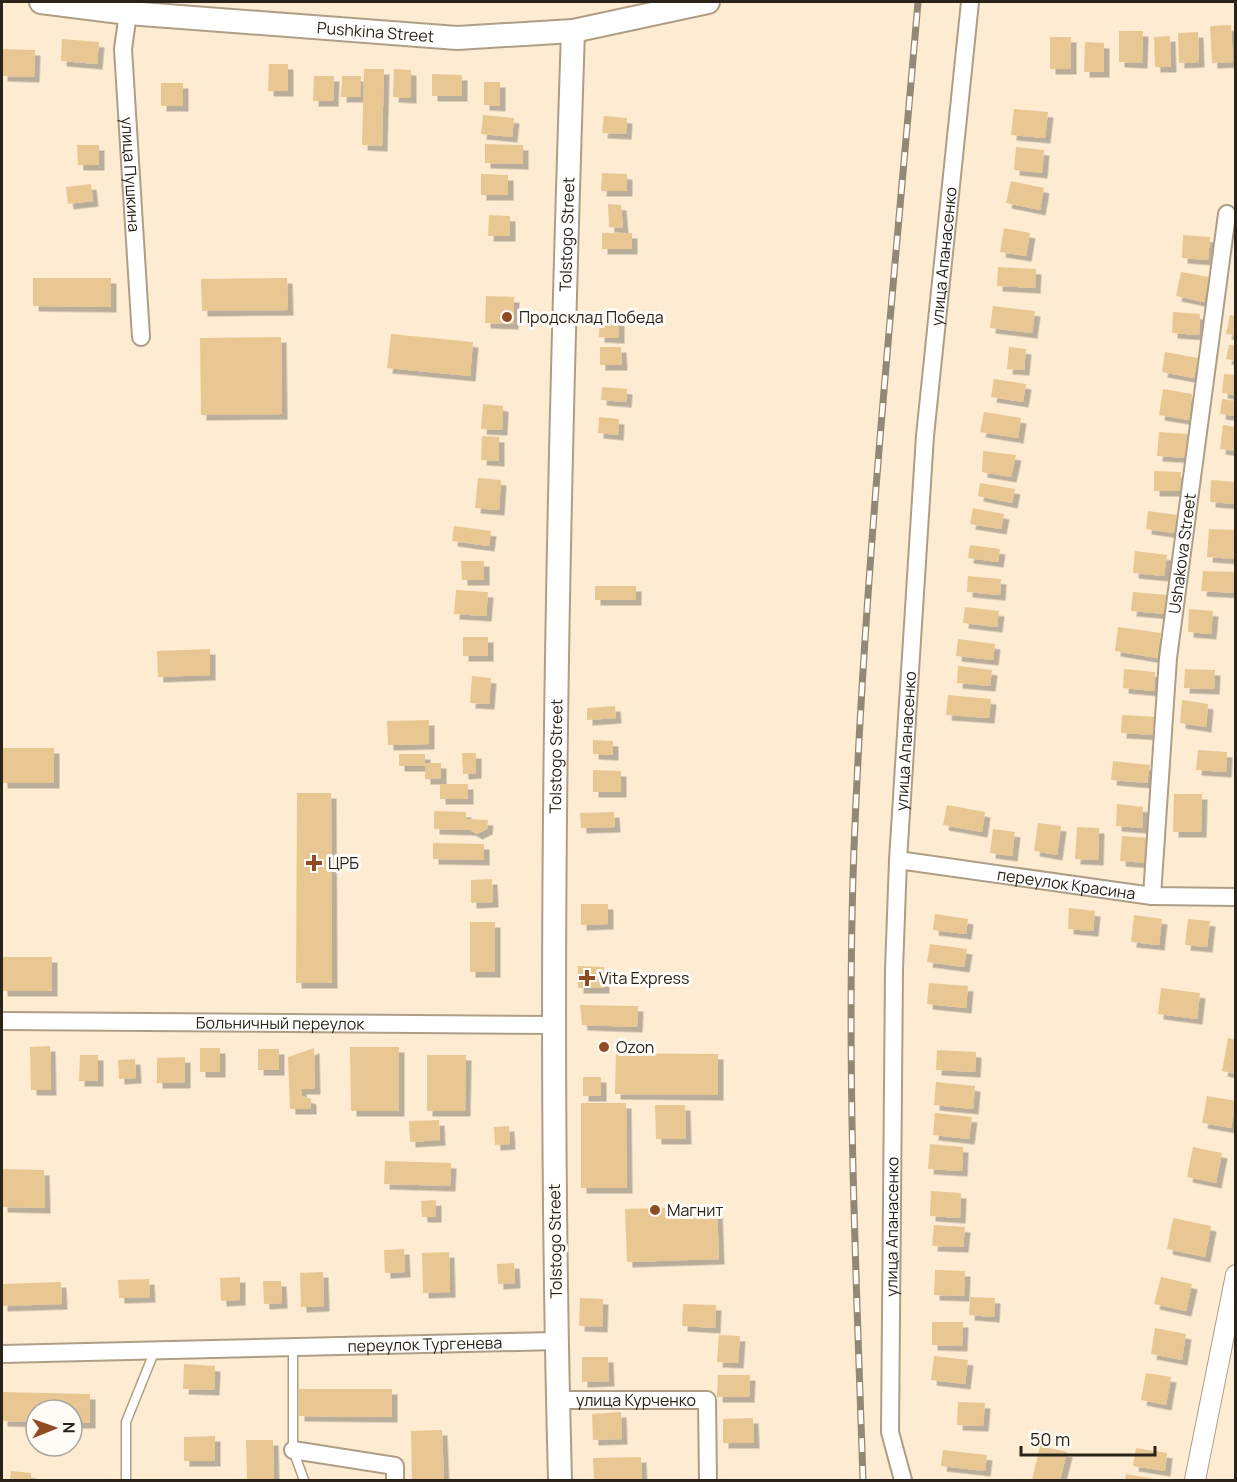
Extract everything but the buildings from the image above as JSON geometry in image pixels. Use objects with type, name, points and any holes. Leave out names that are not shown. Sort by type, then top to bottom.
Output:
[{"type":"main road","name":"Pushkina Street","points":[[41,2],[128,13],[457,38],[573,31],[705,2]]},
{"type":"main road","name":"Tolstogo Street","points":[[560,1480],[553,1103],[556,1025],[560,420],[573,31]]},
{"type":"street","name":"улица Апанасенко","points":[[903,1480],[890,1432],[894,970],[898,860],[925,436],[970,2]]},
{"type":"street","name":"улица Пушкина","points":[[128,13],[123,49],[141,337]]},
{"type":"street","name":"Ushakova Street","points":[[1152,896],[1168,658],[1227,214]]},
{"type":"street","name":"переулок Красина","points":[[898,860],[1152,896],[1236,897]]},
{"type":"street","name":"Больничный переулок","points":[[2,1021],[556,1025]]},
{"type":"street","points":[[1195,1480],[1236,1275]]},
{"type":"street","name":"переулок Тургенева","points":[[2,1354],[556,1341]]},
{"type":"street","name":"улица Курченко","points":[[558,1400],[707,1400],[708,1480]]},
{"type":"street","points":[[294,1450],[395,1466],[395,1480]]},
{"type":"lane","points":[[293,1348],[294,1450],[304,1480]]},
{"type":"lane","points":[[126,1480],[126,1422],[155,1350]]},
{"type":"railway","points":[[863,1480],[851,1085],[854,848],[873,530],[918,2]]},
{"type":"place","name":"Продсклад Победа","points":[[507,317]]},
{"type":"place","name":"ЦРБ","points":[[314,863]]},
{"type":"place","name":"Vita Express","points":[[587,978]]},
{"type":"place","name":"Ozon","points":[[604,1047]]},
{"type":"place","name":"Магнит","points":[[655,1210]]}]
